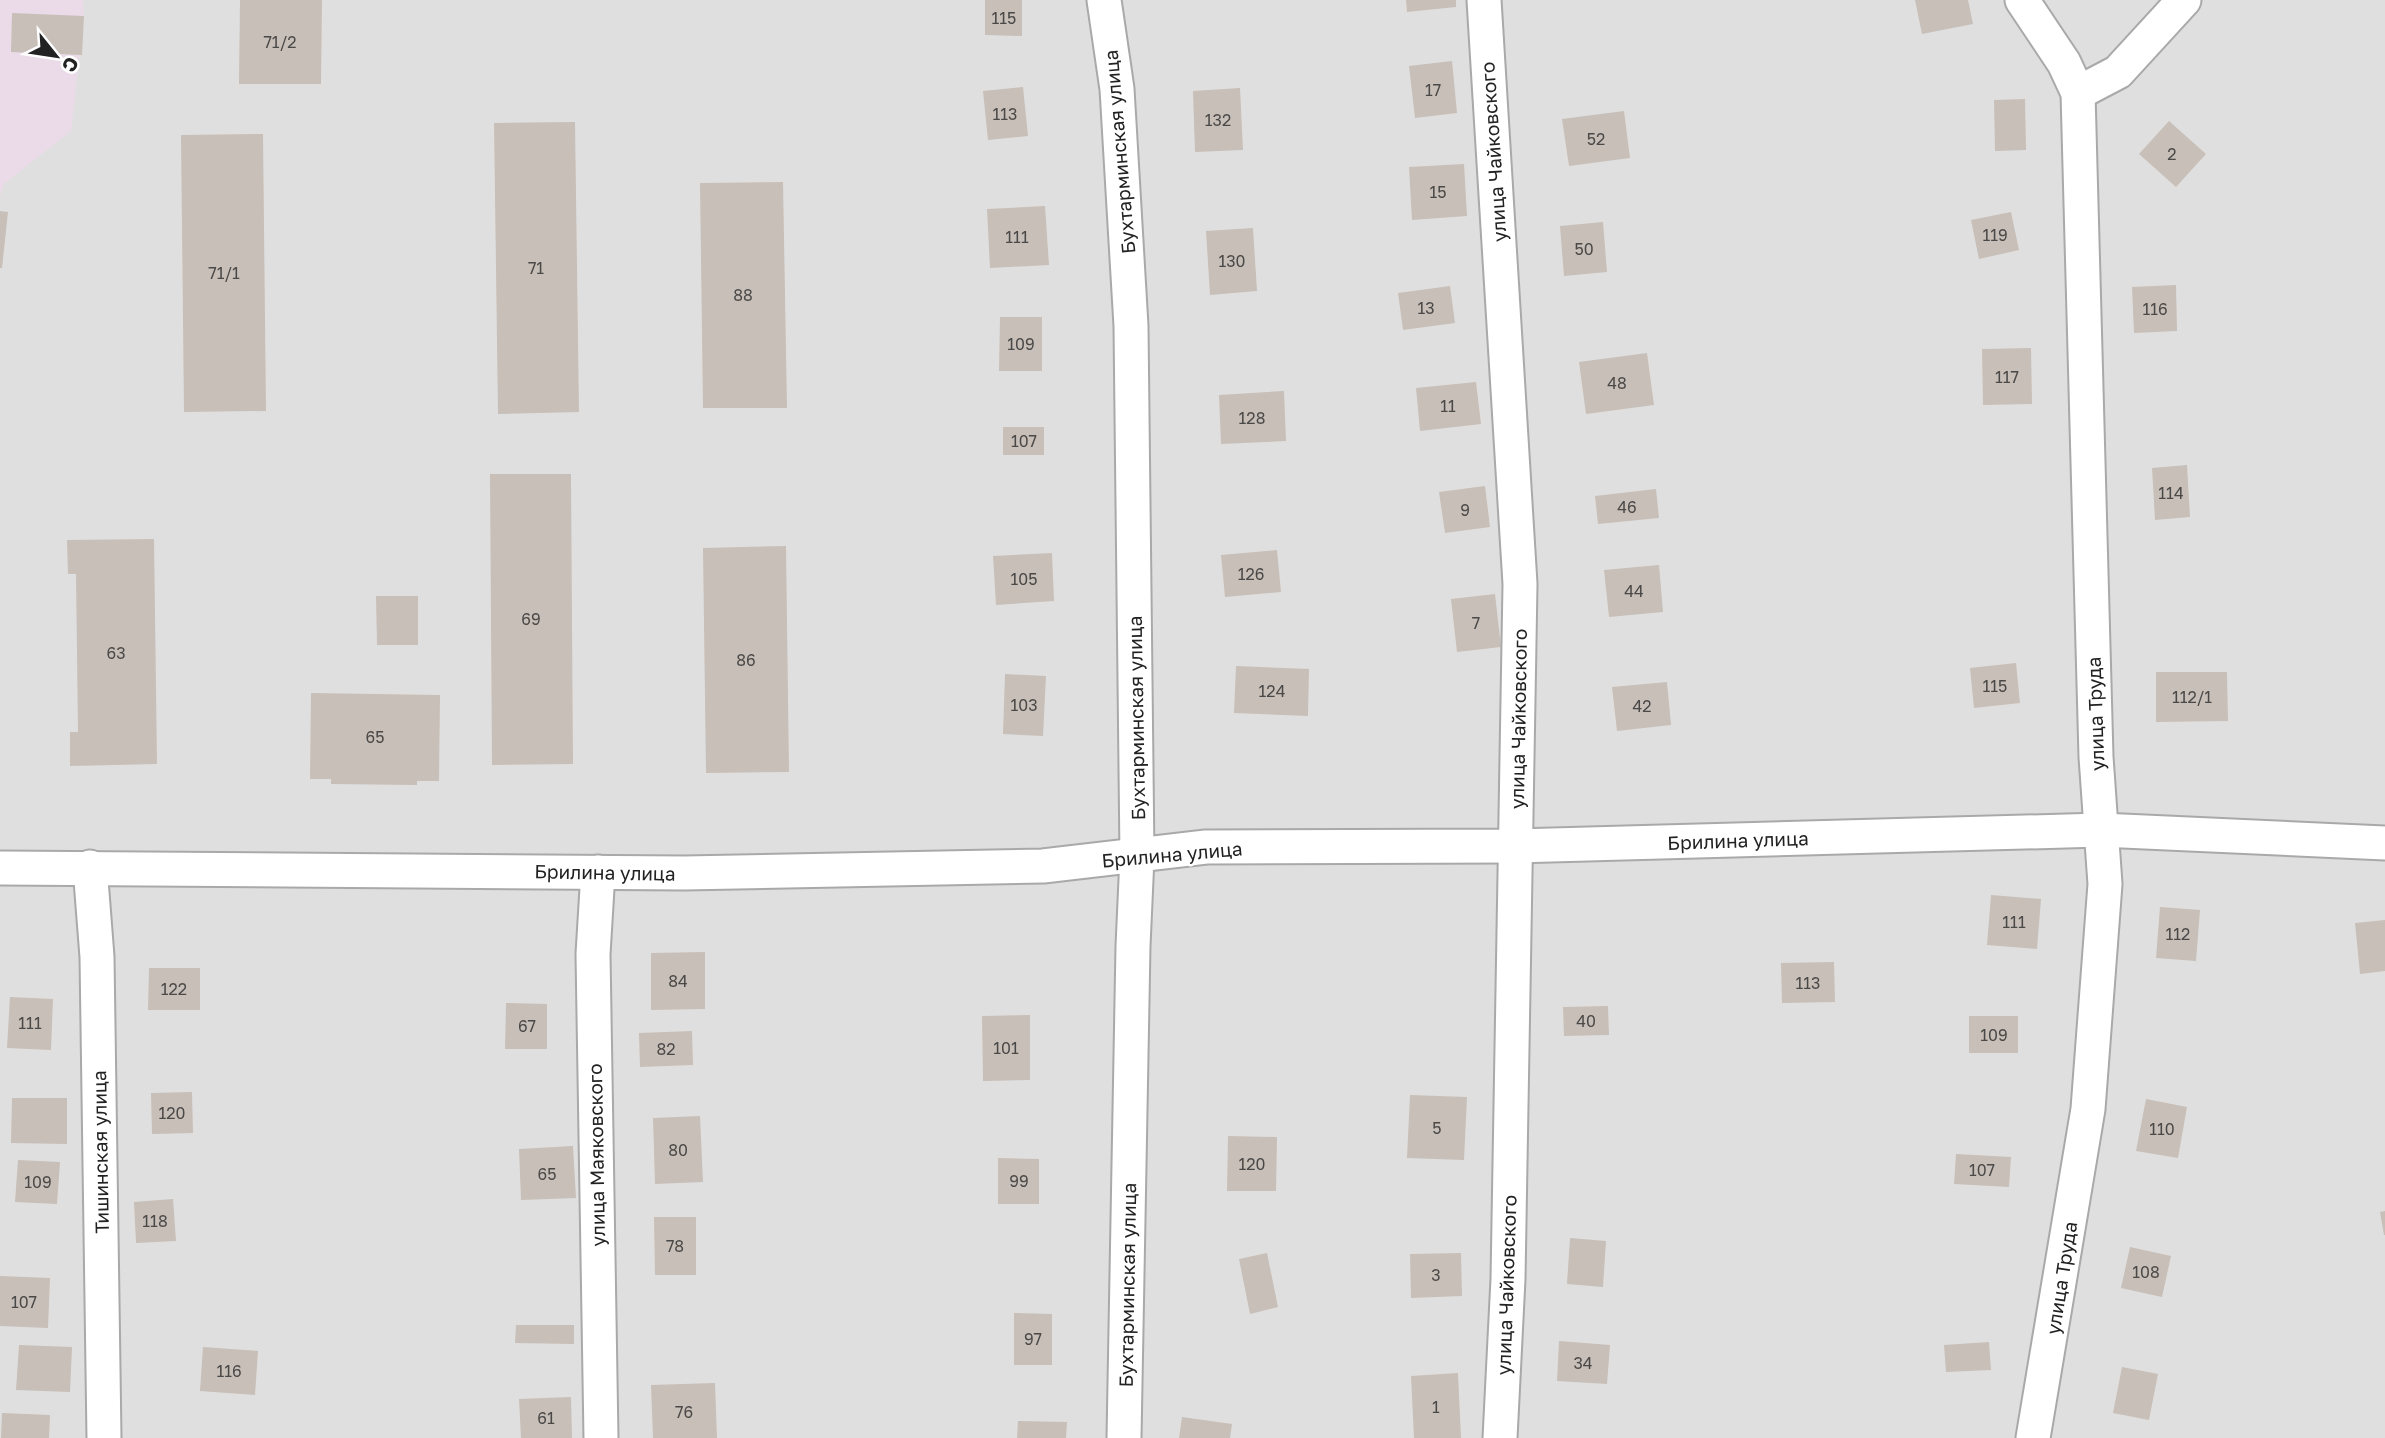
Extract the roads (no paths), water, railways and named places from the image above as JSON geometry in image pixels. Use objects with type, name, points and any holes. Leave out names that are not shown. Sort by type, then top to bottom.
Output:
[{"type":"street","name":"Бухтарминская улица","points":[[1104,0],[1117,89],[1131,326],[1137,857],[1124,1438]]},
{"type":"street","name":"улица Чайковского","points":[[1484,0],[1520,584],[1508,1279],[1500,1438]]},
{"type":"street","name":"улица Труда","points":[[2022,0],[2064,63],[2078,93],[2096,757],[2105,884],[2088,1109],[2033,1438]]},
{"type":"street","points":[[2078,93],[2118,72],[2184,0]]},
{"type":"street","name":"Брилина улица","points":[[0,868],[598,872],[1042,866],[1206,847],[1515,846],[2101,830],[2385,843]]},
{"type":"street","name":"Тишинская улица","points":[[90,867],[97,957],[104,1438]]},
{"type":"street","name":"улица Маяковского","points":[[598,872],[593,954],[601,1438]]}]
